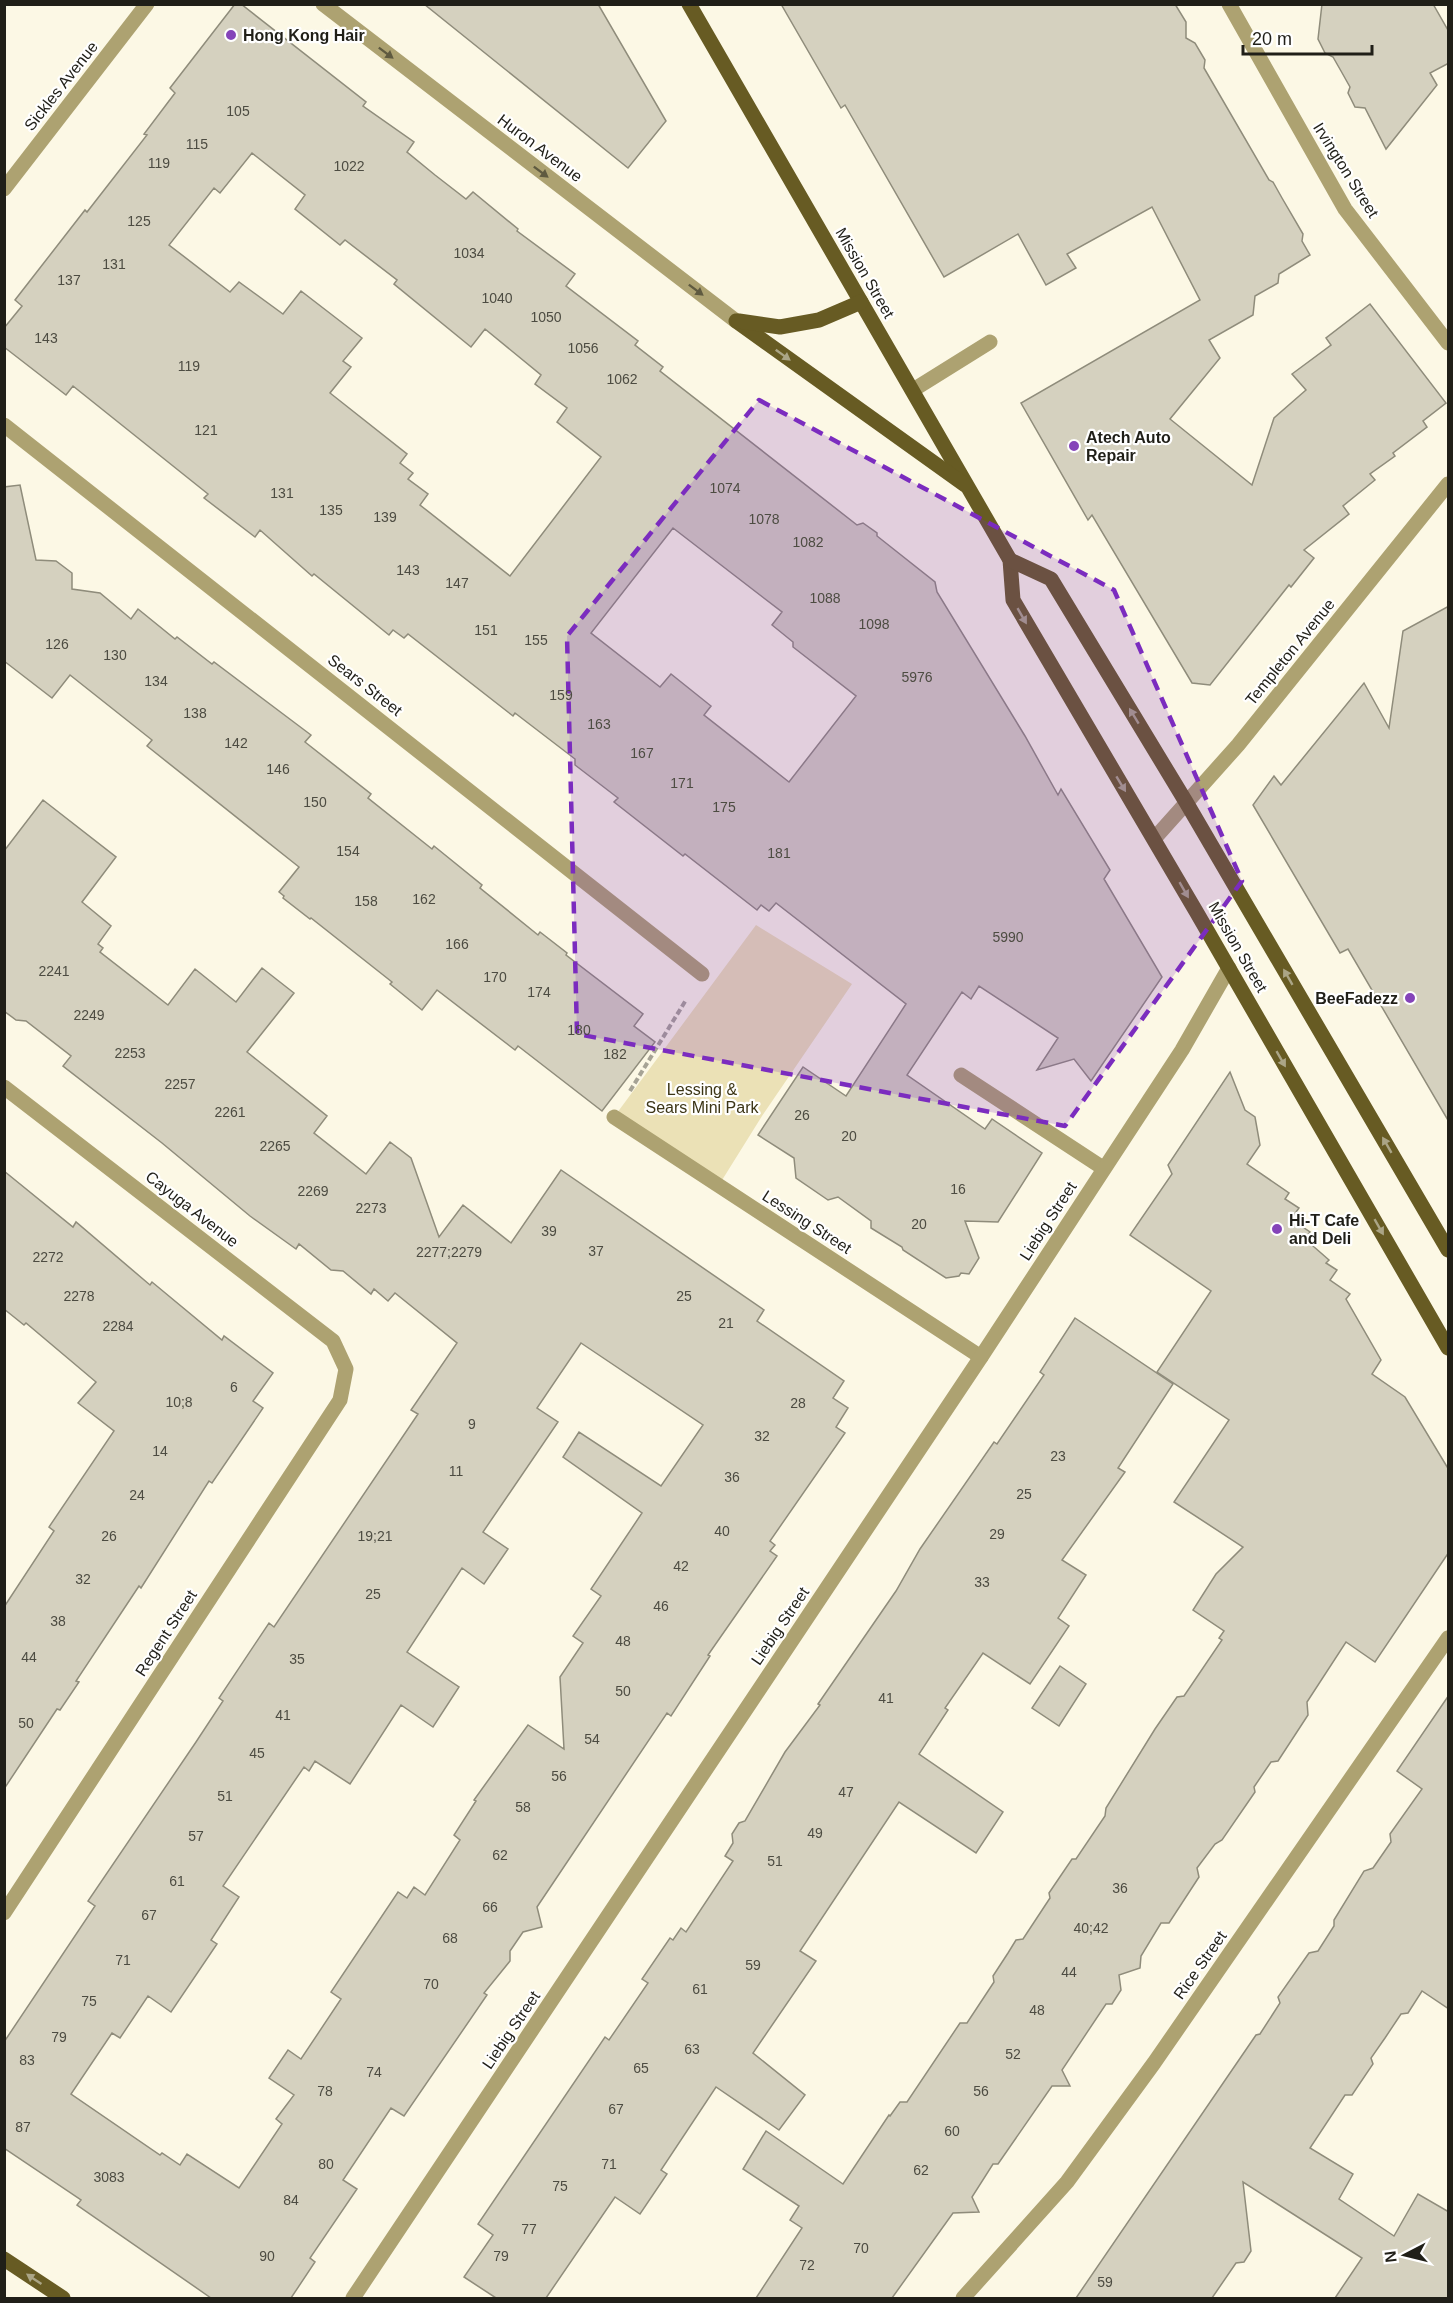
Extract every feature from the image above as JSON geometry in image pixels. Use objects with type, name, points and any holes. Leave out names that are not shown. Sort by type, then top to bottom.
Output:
[{"type":"main road","name":"Mission Street","points":[[689,4],[1010,560],[1013,600],[1449,1348]]},
{"type":"main road","points":[[736,321],[780,327],[819,320],[861,302]]},
{"type":"main road","points":[[736,321],[970,489]]},
{"type":"main road","name":"Mission Street","points":[[1010,560],[1051,579],[1186,802],[1449,1250]]},
{"type":"main road","points":[[4,2259],[63,2298]]},
{"type":"street","name":"Sickles Avenue","points":[[4,189],[147,4]]},
{"type":"street","name":"Huron Avenue","points":[[323,4],[736,321]]},
{"type":"street","name":"Irvington Street","points":[[1229,4],[1345,209],[1449,343]]},
{"type":"street","points":[[913,390],[990,342]]},
{"type":"street","name":"Sears Street","points":[[4,424],[702,974]]},
{"type":"street","name":"Templeton Avenue","points":[[1154,839],[1238,745],[1449,484]]},
{"type":"street","name":"Liebig Street","points":[[353,2298],[981,1357],[1182,1050],[1229,968]]},
{"type":"street","points":[[961,1075],[1103,1168]]},
{"type":"street","name":"Cayuga Avenue","points":[[4,1087],[333,1341],[346,1369]]},
{"type":"street","name":"Lessing Street","points":[[614,1117],[981,1357]]},
{"type":"street","name":"Regent Street","points":[[4,1913],[340,1400],[346,1369]]},
{"type":"street","name":"Rice Street","points":[[963,2298],[1074,2173],[1168,2043],[1449,1638]]},
{"type":"path","points":[[614,1117],[702,974]]},
{"type":"highlighted area","points":[[759,400],[1114,590],[1242,881],[1065,1126],[577,1034],[567,636]]},
{"type":"green space","name":"Lessing & Sears Mini Park","points":[[756,925],[852,984],[762,1116],[719,1185],[614,1117]]},
{"type":"building","points":[[235,4],[241,4],[366,102],[363,106],[414,142],[407,152],[435,175],[466,199],[473,192],[518,229],[517,231],[575,274],[566,286],[638,341],[635,345],[663,367],[660,371],[857,525],[863,523],[877,533],[877,536],[935,582],[937,592],[1025,736],[1058,795],[1061,789],[1110,870],[1104,879],[1162,977],[1091,1081],[1074,1059],[1037,1070],[1058,1038],[979,986],[971,999],[962,992],[907,1075],[985,1129],[992,1119],[1042,1153],[998,1222],[965,1221],[979,1258],[969,1274],[961,1273],[959,1276],[946,1278],[903,1250],[902,1247],[871,1228],[871,1221],[838,1197],[828,1200],[796,1178],[794,1158],[758,1135],[803,1067],[846,1096],[906,1004],[776,903],[769,911],[761,905],[757,910],[614,802],[618,798],[575,765],[575,759],[515,713],[513,716],[408,634],[404,638],[393,630],[389,635],[314,574],[312,576],[260,530],[255,537],[204,498],[208,494],[73,386],[66,395],[4,347],[4,328],[22,306],[15,300],[147,135],[144,134],[175,93],[170,88]],"holes":[[[252,153],[305,195],[295,209],[340,245],[345,240],[397,280],[394,284],[471,347],[485,329],[541,375],[535,384],[567,408],[557,422],[601,457],[510,576],[420,505],[428,494],[408,479],[413,473],[400,463],[407,454],[330,393],[351,367],[343,361],[362,338],[301,291],[283,314],[239,282],[230,292],[169,245],[214,188],[220,193]],[[673,528],[782,612],[772,625],[793,642],[793,647],[856,696],[789,782],[704,715],[711,706],[671,674],[660,687],[591,633]]]},
{"type":"building","points":[[424,4],[598,4],[666,121],[628,168]]},
{"type":"building","points":[[781,4],[1175,4],[1186,22],[1186,38],[1195,43],[1205,60],[1204,68],[1303,234],[1302,241],[1310,255],[1279,274],[1278,283],[1255,296],[1253,315],[1209,340],[1220,358],[1170,419],[1252,485],[1274,418],[1306,390],[1292,374],[1331,345],[1326,338],[1370,304],[1446,403],[1423,421],[1427,427],[1393,453],[1395,456],[1370,474],[1375,480],[1343,506],[1349,514],[1304,550],[1314,558],[1291,587],[1289,585],[1210,685],[1192,683],[1092,515],[1088,520],[1021,403],[1200,300],[1152,207],[1067,254],[1076,268],[1046,285],[1018,234],[944,277],[845,105],[841,108]]},
{"type":"building","points":[[1322,4],[1433,4],[1449,32],[1449,63],[1430,73],[1437,85],[1386,149],[1365,108],[1355,107],[1348,93],[1350,87],[1333,57],[1325,53],[1318,39]]},
{"type":"building","points":[[20,485],[36,560],[56,561],[72,573],[72,589],[100,593],[131,619],[138,609],[175,639],[177,637],[212,664],[214,662],[311,735],[305,742],[371,794],[368,798],[432,849],[434,846],[482,885],[480,888],[538,935],[540,932],[567,953],[566,955],[643,1014],[634,1026],[655,1042],[602,1111],[518,1046],[515,1050],[437,990],[422,1010],[390,984],[392,982],[283,898],[284,896],[279,892],[299,867],[147,746],[152,740],[70,675],[52,698],[4,661],[4,487]]},
{"type":"building","points":[[1449,606],[1449,1122],[1348,949],[1340,953],[1253,805],[1274,776],[1281,785],[1364,683],[1389,728],[1403,631]]},
{"type":"building","points":[[43,800],[116,857],[82,902],[111,926],[98,944],[103,948],[100,952],[168,1005],[195,969],[236,1002],[262,968],[294,993],[247,1052],[327,1116],[314,1133],[366,1174],[390,1142],[411,1158],[439,1237],[463,1205],[511,1243],[561,1170],[764,1310],[757,1321],[844,1381],[833,1398],[848,1408],[836,1427],[845,1433],[770,1541],[775,1545],[770,1551],[777,1556],[708,1655],[710,1656],[671,1716],[667,1713],[537,1907],[542,1927],[523,1932],[510,1951],[510,1961],[484,1993],[487,1995],[404,2116],[391,2108],[343,2180],[357,2189],[310,2258],[315,2262],[291,2298],[211,2298],[77,2205],[81,2200],[4,2148],[4,2042],[95,1906],[88,1901],[223,1701],[219,1698],[269,1623],[274,1627],[418,1414],[411,1410],[457,1343],[395,1293],[388,1301],[374,1289],[371,1294],[343,1271],[331,1270],[299,1244],[296,1249],[250,1216],[162,1143],[63,1066],[71,1056],[26,1021],[16,1020],[4,1011],[4,851]],"holes":[[[581,1343],[703,1425],[661,1486],[579,1432],[563,1457],[642,1513],[591,1589],[601,1596],[573,1636],[583,1643],[560,1677],[564,1749],[528,1725],[474,1800],[476,1801],[454,1835],[460,1840],[425,1895],[414,1887],[407,1898],[398,1892],[331,1992],[341,1999],[301,2059],[288,2050],[269,2078],[294,2095],[276,2119],[282,2124],[239,2188],[187,2154],[180,2165],[162,2153],[160,2155],[71,2094],[112,2033],[120,2038],[148,1996],[171,2012],[217,1944],[211,1940],[239,1897],[223,1886],[304,1767],[309,1771],[315,1761],[350,1784],[401,1705],[433,1727],[459,1687],[407,1652],[462,1568],[484,1584],[508,1549],[483,1532],[558,1422],[537,1408]]]},
{"type":"building","points":[[1230,1072],[1245,1110],[1255,1117],[1260,1145],[1247,1164],[1289,1193],[1285,1199],[1299,1208],[1291,1219],[1310,1232],[1305,1239],[1329,1260],[1326,1263],[1337,1270],[1330,1280],[1350,1294],[1346,1299],[1381,1360],[1372,1374],[1405,1397],[1449,1470],[1449,1552],[1375,1662],[1346,1642],[1307,1702],[1308,1715],[1278,1761],[1271,1762],[1254,1787],[1255,1792],[1222,1840],[1215,1844],[1197,1868],[1199,1877],[1169,1923],[1161,1923],[1141,1956],[1140,1968],[1119,1975],[1121,1990],[1112,2004],[1106,2004],[1062,2070],[1070,2086],[1052,2086],[998,2164],[993,2164],[972,2197],[979,2212],[953,2213],[892,2298],[756,2298],[802,2228],[790,2220],[799,2206],[743,2169],[766,2131],[843,2184],[889,2115],[900,2102],[907,2102],[960,2023],[967,2023],[994,1982],[993,1976],[1016,1940],[1023,1939],[1050,1898],[1049,1893],[1072,1859],[1076,1859],[1105,1816],[1106,1808],[1155,1729],[1177,1697],[1184,1696],[1222,1640],[1219,1638],[1224,1631],[1193,1610],[1216,1574],[1243,1547],[1174,1502],[1229,1420],[1157,1372],[1211,1291],[1130,1235],[1172,1174],[1168,1165]]},
{"type":"building","points":[[4,1171],[73,1227],[76,1222],[150,1285],[152,1282],[222,1340],[224,1336],[273,1373],[253,1401],[263,1408],[212,1483],[209,1481],[141,1588],[139,1586],[76,1681],[79,1682],[60,1710],[57,1709],[4,1789],[4,1607],[54,1531],[49,1527],[114,1431],[78,1403],[96,1382],[26,1323],[24,1325],[4,1309]]},
{"type":"building","points":[[1075,1318],[1173,1384],[1118,1468],[1125,1472],[1062,1560],[1086,1575],[1058,1618],[1069,1626],[1030,1684],[983,1653],[945,1708],[948,1710],[919,1754],[1003,1812],[976,1853],[899,1802],[800,1951],[816,1961],[753,2053],[805,2095],[779,2130],[716,2087],[661,2170],[667,2174],[640,2214],[615,2197],[546,2298],[496,2298],[464,2277],[493,2235],[478,2224],[605,2037],[609,2040],[648,1983],[642,1979],[670,1938],[673,1940],[681,1928],[686,1932],[733,1861],[725,1856],[733,1843],[732,1834],[739,1823],[745,1821],[785,1752],[820,1705],[818,1704],[896,1591],[920,1549],[994,1442],[997,1444],[1044,1375],[1040,1372]]},
{"type":"building","points":[[1060,1666],[1086,1684],[1059,1726],[1032,1708]]},
{"type":"building","points":[[1449,1695],[1449,2009],[1422,1991],[1408,2013],[1401,2014],[1371,2058],[1373,2064],[1352,2095],[1345,2095],[1310,2148],[1353,2174],[1339,2199],[1394,2236],[1418,2194],[1449,2212],[1449,2298],[1335,2298],[1362,2258],[1243,2182],[1251,2251],[1244,2262],[1236,2263],[1212,2298],[1076,2298],[1256,2035],[1260,2034],[1280,2003],[1278,1997],[1309,1953],[1318,1951],[1364,1871],[1373,1868],[1391,1842],[1390,1834],[1422,1789],[1397,1771]]},
{"type":"place","name":"Hong Kong Hair","points":[[231,35]]},
{"type":"place","name":"Atech Auto Repair","points":[[1074,446]]},
{"type":"place","name":"BeeFadezz","points":[[1410,998]]},
{"type":"place","name":"Hi-T Cafe and Deli","points":[[1277,1229]]}]
